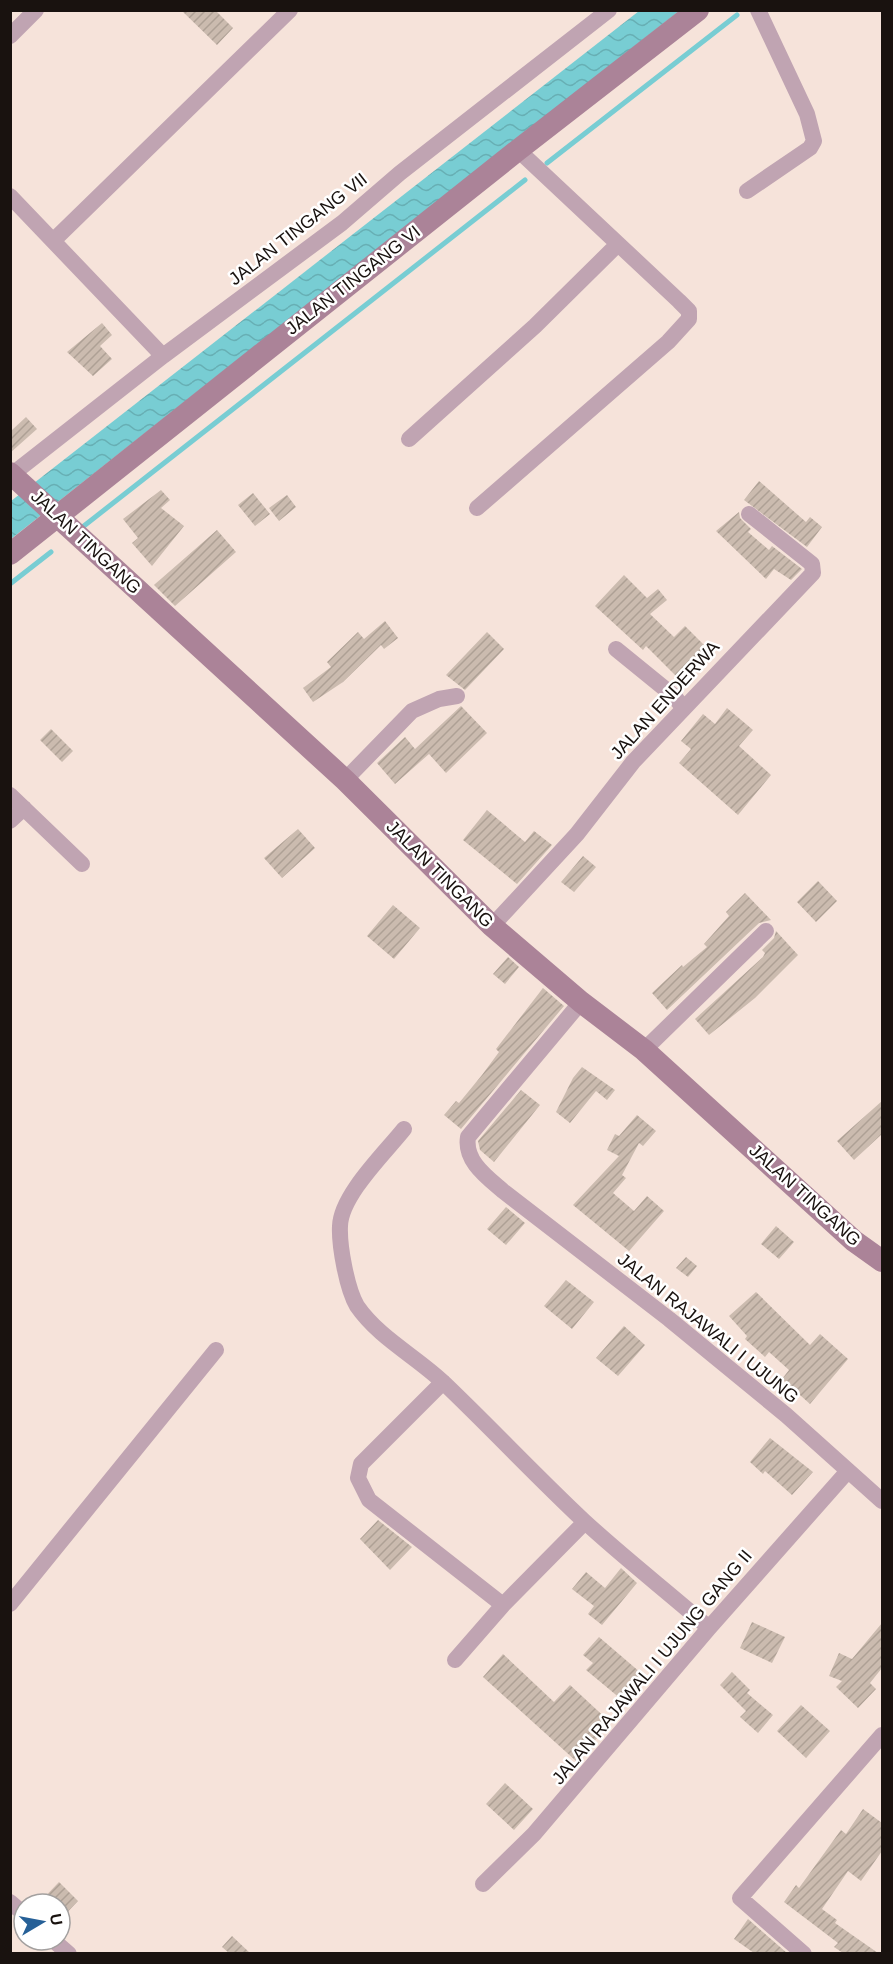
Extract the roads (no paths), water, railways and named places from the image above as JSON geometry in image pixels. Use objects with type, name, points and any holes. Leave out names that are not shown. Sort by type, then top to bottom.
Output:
[{"type":"main road","name":"JALAN TINGANG VI","points":[[10,554],[52,511],[698,10]]},
{"type":"main road","name":"JALAN TINGANG","points":[[15,478],[345,780],[492,926],[581,1002],[644,1050],[854,1241],[882,1261]]},
{"type":"street","points":[[10,36],[36,10]]},
{"type":"street","points":[[55,239],[290,10]]},
{"type":"street","name":"JALAN TINGANG VII","points":[[15,478],[163,356],[342,223],[400,173],[609,10]]},
{"type":"street","points":[[747,191],[810,148],[814,141],[807,114],[758,10]]},
{"type":"street","points":[[477,508],[668,342],[689,319],[689,311],[518,150]]},
{"type":"street","points":[[10,196],[55,239],[163,356]]},
{"type":"street","points":[[409,439],[535,326],[617,245]]},
{"type":"street","name":"JALAN ENDERWA","points":[[492,926],[577,834],[633,762],[813,573],[812,564],[749,514]]},
{"type":"street","points":[[616,649],[675,697],[683,708]]},
{"type":"street","points":[[345,780],[412,711],[439,699],[457,696]]},
{"type":"street","points":[[10,795],[82,864]]},
{"type":"street","points":[[10,821],[24,808]]},
{"type":"street","points":[[644,1050],[766,931]]},
{"type":"street","name":"JALAN RAJAWALI I UJUNG","points":[[581,1002],[468,1137],[467,1147],[471,1157],[483,1174],[503,1191],[678,1326],[786,1415],[882,1501]]},
{"type":"street","points":[[404,1129],[351,1196],[343,1210],[339,1227],[348,1283],[356,1304],[371,1322],[443,1382],[585,1522],[709,1628]]},
{"type":"street","points":[[10,1604],[216,1350]]},
{"type":"street","points":[[443,1382],[361,1464],[358,1478],[369,1500],[503,1605]]},
{"type":"street","name":"JALAN RAJAWALI I UJUNG GANG II","points":[[483,1884],[534,1834],[576,1788],[709,1628],[847,1472]]},
{"type":"street","points":[[455,1660],[503,1605],[585,1522]]},
{"type":"street","points":[[804,1953],[740,1898],[882,1735]]},
{"type":"water","points":[[639,11],[679,11],[11,539],[11,501]]},
{"type":"waterway","points":[[547,163],[737,15]]},
{"type":"waterway","points":[[80,529],[525,180]]},
{"type":"waterway","points":[[10,584],[51,552]]}]
